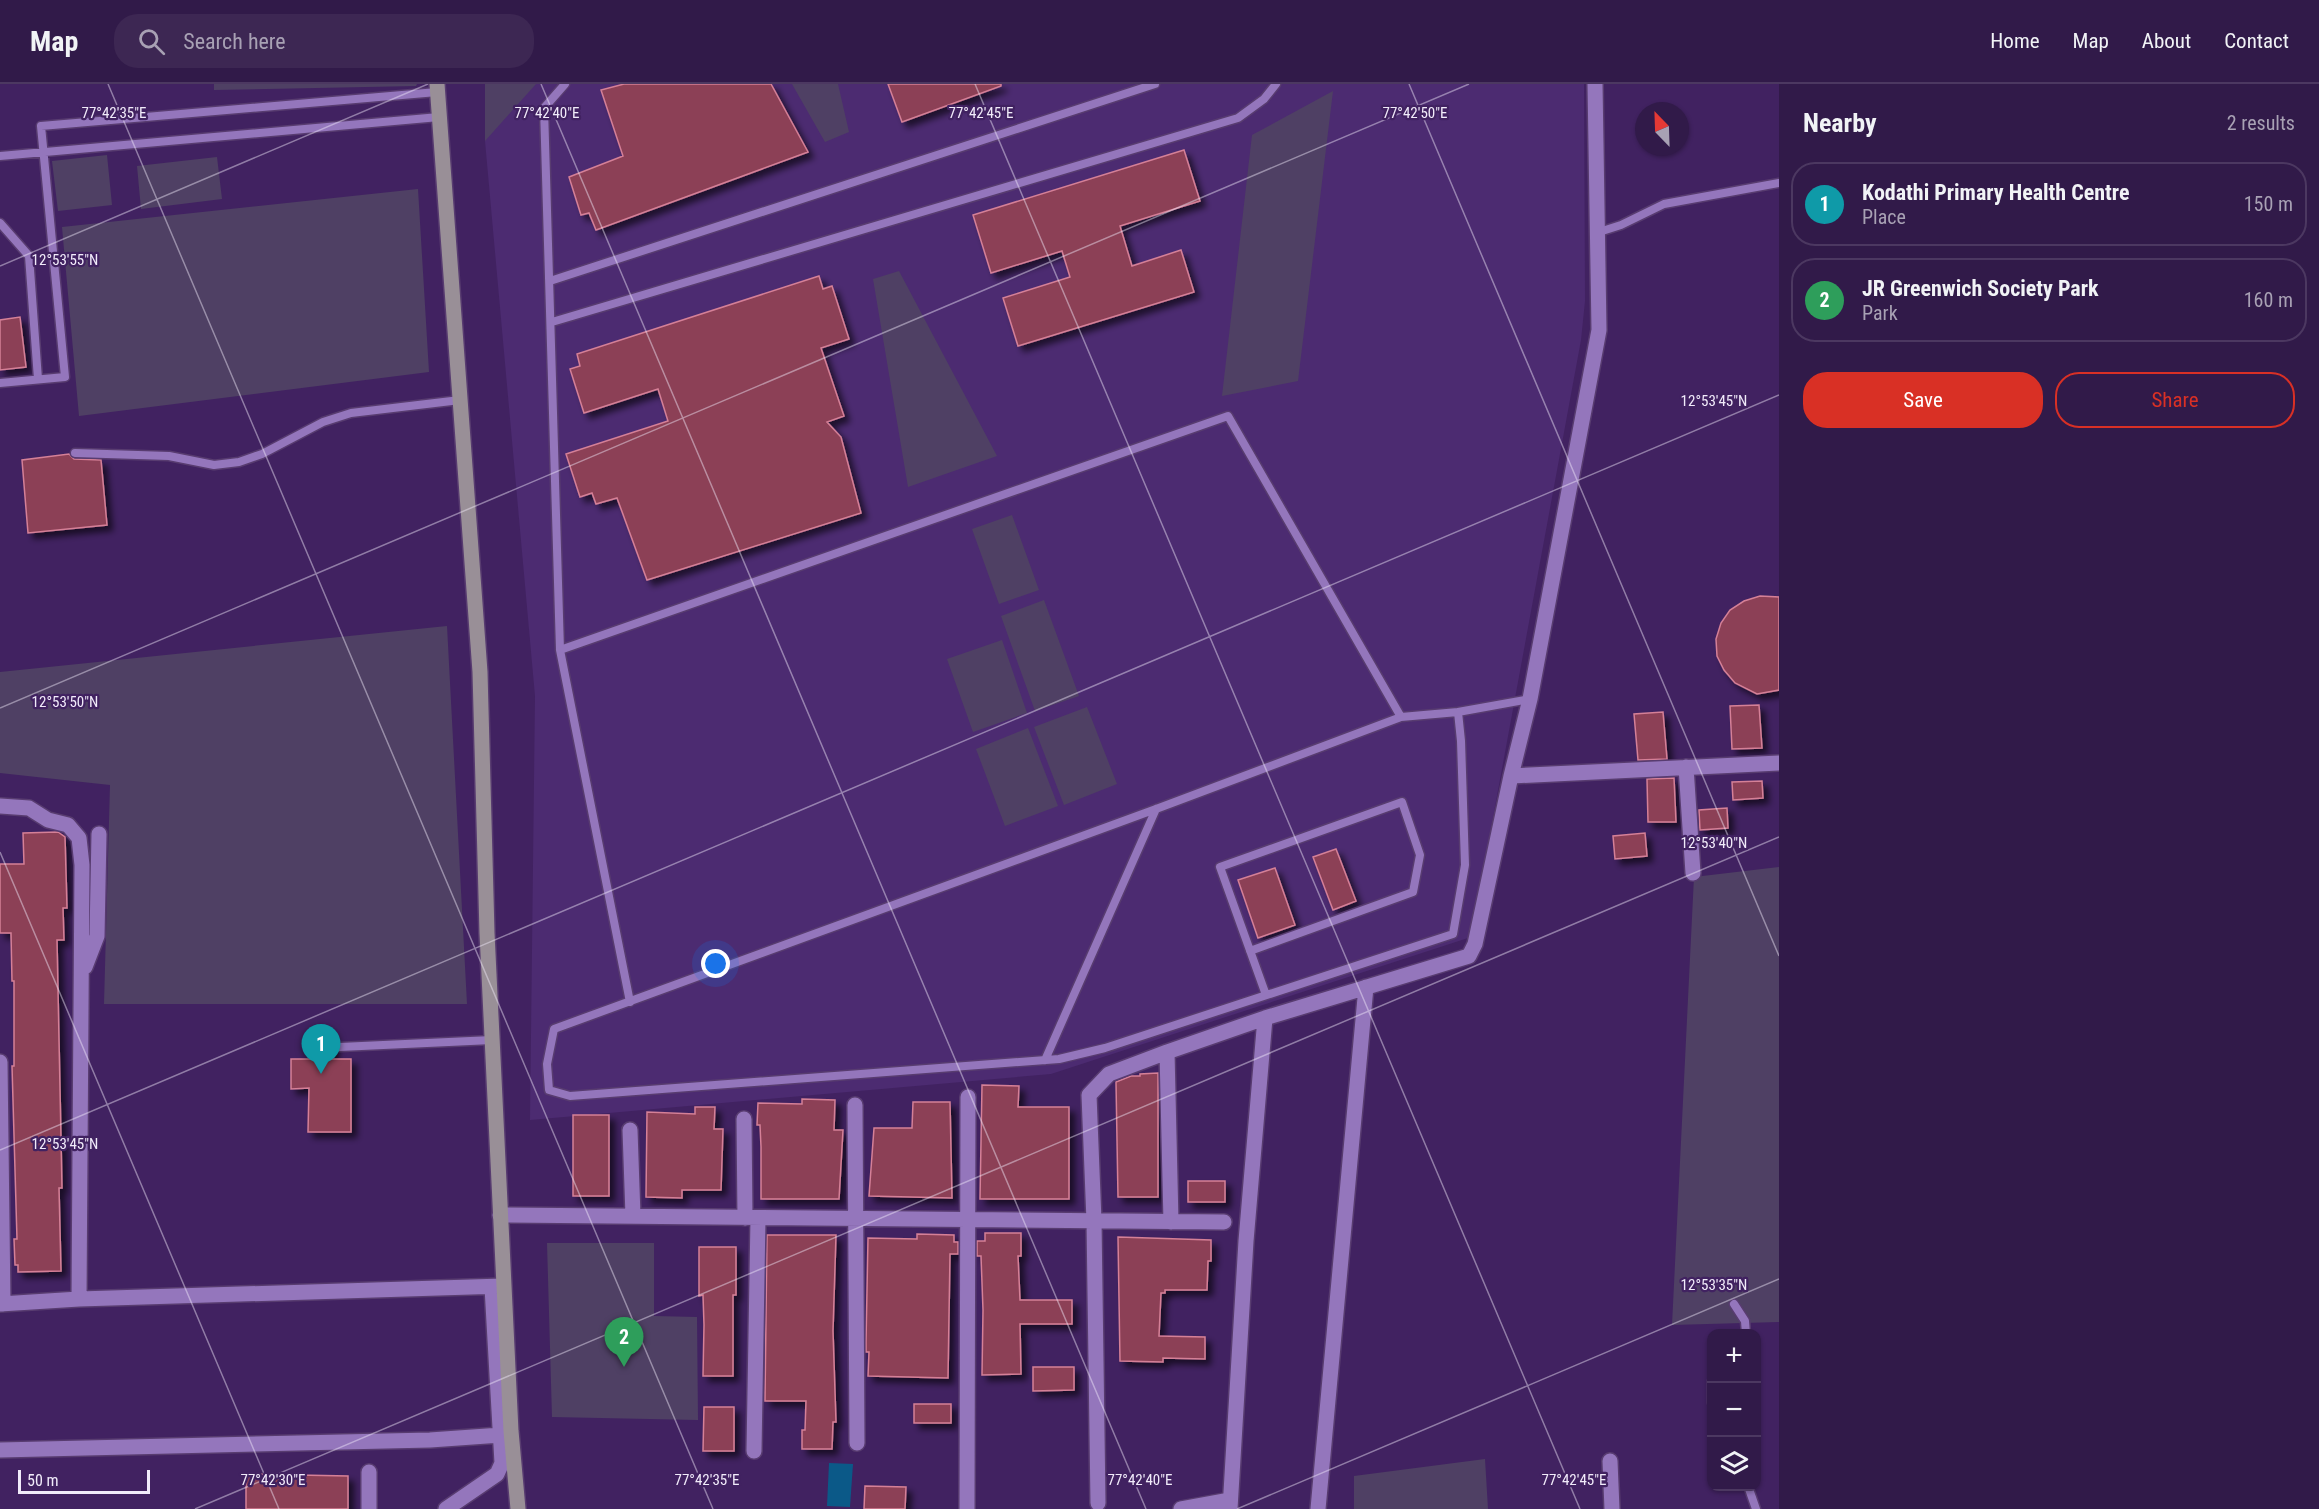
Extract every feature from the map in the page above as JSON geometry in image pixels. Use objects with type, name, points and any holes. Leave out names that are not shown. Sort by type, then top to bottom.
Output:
[{"type":"street","points":[[1098,1503],[1094,1221],[1089,1095],[1109,1074],[1265,1018],[1469,956],[1475,944],[1530,699],[1599,330],[1595,84]]},
{"type":"street","points":[[437,88],[480,672],[486,933],[500,1215],[498,1287],[502,1463],[497,1474],[446,1509]]},
{"type":"street","points":[[1511,776],[1779,763]]},
{"type":"street","points":[[1686,767],[1693,873]]},
{"type":"street","points":[[0,806],[28,808],[48,820],[68,825],[79,838],[82,865],[79,1299]]},
{"type":"street","points":[[81,975],[97,936],[99,834]]},
{"type":"street","points":[[1318,1509],[1366,987]]},
{"type":"street","points":[[1181,1509],[1230,1505],[1246,1241],[1265,1018]]},
{"type":"street","points":[[1167,1052],[1171,1222]]},
{"type":"street","points":[[0,1062],[2,1304],[79,1299],[498,1287]]},
{"type":"street","points":[[967,1509],[968,1097]]},
{"type":"street","points":[[855,1105],[857,1443]]},
{"type":"street","points":[[744,1119],[751,1218],[754,1451]]},
{"type":"street","points":[[630,1130],[633,1216]]},
{"type":"street","points":[[500,1215],[1224,1222]]},
{"type":"street","points":[[498,1287],[518,1509]]},
{"type":"street","points":[[0,1450],[430,1440],[501,1435]]},
{"type":"street","points":[[1610,1461],[1612,1509]]},
{"type":"street","points":[[369,1472],[369,1509]]},
{"type":"lane","points":[[565,84],[544,108],[560,650],[630,1002]]},
{"type":"lane","points":[[550,281],[1155,84]]},
{"type":"lane","points":[[552,322],[1238,118],[1264,99],[1276,84]]},
{"type":"lane","points":[[0,382],[65,377],[41,126],[437,88]]},
{"type":"lane","points":[[0,156],[439,117]]},
{"type":"lane","points":[[1596,233],[1621,225],[1664,204],[1779,183]]},
{"type":"lane","points":[[0,223],[29,256],[38,379]]},
{"type":"lane","points":[[75,453],[169,456],[214,465],[239,462],[262,454],[323,422],[351,413],[460,400]]},
{"type":"lane","points":[[560,650],[1228,416],[1401,717]]},
{"type":"lane","points":[[1458,712],[1461,741],[1464,865],[1453,934],[1105,1048],[1059,1059],[570,1096],[549,1090],[547,1064],[554,1029],[1401,717],[1458,712],[1530,699]]},
{"type":"lane","points":[[1250,951],[1413,892],[1420,855],[1402,802],[1220,867],[1250,951],[1266,995]]},
{"type":"lane","points":[[1045,1060],[1156,809]]},
{"type":"lane","points":[[340,1047],[492,1040]]},
{"type":"lane","points":[[1734,1304],[1744,1321],[1745,1329]]},
{"type":"lane","points":[[1750,1491],[1756,1509]]},
{"type":"shaded area","points":[[214,84],[417,84],[416,86],[214,90]]},
{"type":"shaded area","points":[[485,84],[1584,84],[1585,301],[1581,340],[1471,937],[1051,1074],[530,1120],[535,696],[485,141]]},
{"type":"shaded area","points":[[485,84],[536,84],[485,141]]},
{"type":"shaded area","points":[[792,84],[838,84],[849,132],[825,142]]},
{"type":"shaded area","points":[[1333,91],[1298,381],[1222,396],[1252,135]]},
{"type":"shaded area","points":[[107,155],[112,205],[58,211],[52,161]]},
{"type":"shaded area","points":[[217,157],[222,199],[141,209],[137,166]]},
{"type":"shaded area","points":[[418,189],[429,372],[79,416],[62,227]]},
{"type":"shaded area","points":[[899,271],[997,456],[908,487],[873,279]]},
{"type":"shaded area","points":[[1012,515],[1039,590],[999,604],[972,529]]},
{"type":"shaded area","points":[[1044,600],[1079,696],[1035,711],[1001,616]]},
{"type":"shaded area","points":[[447,626],[467,1004],[104,1004],[110,785],[0,773],[0,672]]},
{"type":"shaded area","points":[[1002,640],[1027,713],[973,732],[947,659]]},
{"type":"shaded area","points":[[1087,707],[1117,784],[1064,805],[1034,727]]},
{"type":"shaded area","points":[[1028,728],[1058,806],[1005,826],[976,749]]},
{"type":"shaded area","points":[[1779,867],[1779,1322],[1672,1325],[1694,877]]},
{"type":"shaded area","points":[[547,1243],[654,1243],[654,1316],[697,1317],[698,1420],[552,1417]]},
{"type":"shaded area","points":[[1485,1459],[1488,1509],[1354,1509],[1354,1476]]},
{"type":"water","points":[[829,1463],[853,1464],[850,1507],[827,1506]]},
{"type":"building","points":[[624,84],[771,84],[808,152],[596,230],[589,213],[581,215],[569,177],[623,156],[601,90]]},
{"type":"building","points":[[888,84],[1001,84],[1001,86],[902,122]]},
{"type":"building","points":[[1184,150],[1200,201],[1120,226],[1132,266],[1181,250],[1194,292],[1018,346],[1003,298],[1070,277],[1062,251],[991,273],[973,215]]},
{"type":"building","points":[[819,276],[823,289],[832,286],[849,339],[821,348],[844,416],[827,422],[841,437],[861,513],[647,580],[617,498],[596,504],[592,493],[580,497],[566,454],[668,421],[658,389],[584,413],[570,369],[580,366],[577,354]]},
{"type":"building","points":[[20,317],[26,367],[0,370],[0,320]]},
{"type":"building","points":[[69,454],[74,459],[101,460],[107,525],[28,533],[22,460]]},
{"type":"building","points":[[1760,596],[1779,597],[1779,690],[1757,694],[1735,683],[1724,670],[1717,656],[1716,639],[1721,623],[1730,610],[1744,601]]},
{"type":"building","points":[[1759,705],[1762,748],[1732,749],[1730,706]]},
{"type":"building","points":[[1663,712],[1667,759],[1638,760],[1634,714]]},
{"type":"building","points":[[1674,778],[1676,822],[1648,822],[1647,779]]},
{"type":"building","points":[[1762,781],[1763,798],[1733,800],[1732,782]]},
{"type":"building","points":[[1727,808],[1728,828],[1700,830],[1699,810]]},
{"type":"building","points":[[58,832],[65,837],[67,908],[63,908],[64,940],[57,940],[62,1188],[59,1188],[61,1271],[18,1272],[18,1265],[15,1265],[14,1239],[17,1239],[12,1066],[14,1066],[14,981],[12,981],[11,933],[0,933],[0,864],[24,864],[23,833]]},
{"type":"building","points":[[1645,833],[1647,856],[1615,859],[1613,836]]},
{"type":"building","points":[[1336,849],[1356,901],[1333,910],[1313,857]]},
{"type":"building","points":[[1275,868],[1295,925],[1258,938],[1238,880]]},
{"type":"building","points":[[318,1043],[332,1043],[332,1059],[351,1059],[351,1132],[308,1132],[309,1088],[291,1089],[291,1059],[317,1059]]},
{"type":"building","points":[[1158,1073],[1158,1197],[1118,1197],[1116,1082],[1131,1076],[1140,1076],[1140,1074]]},
{"type":"building","points":[[982,1085],[1019,1086],[1018,1107],[1069,1107],[1069,1199],[980,1199]]},
{"type":"building","points":[[802,1099],[835,1100],[834,1130],[843,1130],[839,1199],[761,1199],[758,1103],[802,1104]]},
{"type":"building","points":[[913,1102],[950,1102],[952,1198],[869,1196],[874,1128],[912,1128]]},
{"type":"building","points":[[695,1107],[715,1107],[714,1129],[723,1129],[721,1190],[682,1190],[682,1198],[646,1197],[647,1112],[695,1114]]},
{"type":"building","points":[[573,1115],[609,1115],[609,1196],[573,1196]]},
{"type":"building","points":[[1188,1181],[1225,1181],[1225,1202],[1188,1202]]},
{"type":"building","points":[[985,1233],[1021,1233],[1021,1256],[1018,1256],[1020,1300],[1072,1300],[1072,1324],[1020,1324],[1021,1374],[982,1375],[981,1256],[977,1256],[977,1241],[985,1241]]},
{"type":"building","points":[[917,1234],[954,1235],[954,1242],[958,1242],[958,1254],[950,1254],[948,1378],[868,1376],[869,1352],[866,1352],[866,1343],[868,1238],[917,1239]]},
{"type":"building","points":[[767,1235],[836,1235],[833,1331],[836,1422],[833,1422],[832,1449],[802,1449],[806,1401],[765,1401]]},
{"type":"building","points":[[1118,1237],[1211,1240],[1207,1290],[1165,1290],[1165,1293],[1161,1293],[1159,1336],[1205,1337],[1205,1359],[1163,1358],[1163,1362],[1120,1361]]},
{"type":"building","points":[[699,1247],[736,1247],[736,1295],[733,1295],[733,1376],[703,1376],[704,1325],[703,1295],[699,1296]]},
{"type":"building","points":[[1033,1367],[1074,1367],[1074,1390],[1033,1391]]},
{"type":"building","points":[[914,1404],[951,1404],[951,1423],[914,1423]]},
{"type":"building","points":[[704,1407],[734,1407],[734,1451],[703,1451]]},
{"type":"building","points":[[246,1474],[348,1476],[348,1509],[246,1509]]},
{"type":"building","points":[[865,1486],[906,1487],[905,1509],[864,1509]]},
{"type":"place","name":"Kodathi Primary Health Centre","points":[[321,1074]]},
{"type":"place","name":"JR Greenwich Society Park","points":[[624,1367]]}]
